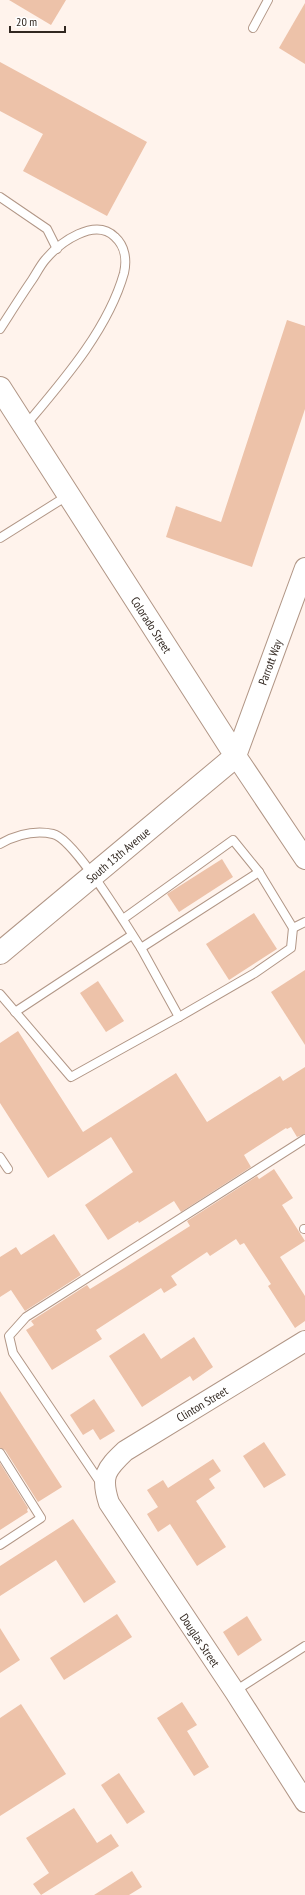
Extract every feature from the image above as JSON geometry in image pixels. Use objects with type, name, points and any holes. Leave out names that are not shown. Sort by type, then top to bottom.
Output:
[{"type":"main road","name":"Colorado Street","points":[[0,388],[236,756]]},
{"type":"main road","name":"South 13th Avenue","points":[[0,953],[236,756]]},
{"type":"street","name":"Parrott Way","points":[[236,756],[305,568]]},
{"type":"street","name":"Colorado Street","points":[[236,756],[305,859]]},
{"type":"street","name":"Clinton Street","points":[[105,1482],[115,1461],[125,1451],[305,1341]]},
{"type":"street","name":"Douglas Street","points":[[105,1482],[109,1503],[235,1692],[305,1802]]},
{"type":"lane","points":[[253,28],[268,0]]},
{"type":"lane","points":[[0,197],[47,229],[57,249]]},
{"type":"lane","points":[[0,329],[45,260],[57,249],[90,229],[101,229],[113,235],[121,243],[125,259],[124,272],[113,303],[92,339],[56,389],[25,427]]},
{"type":"lane","points":[[0,539],[68,495]]},
{"type":"lane","points":[[0,844],[12,837],[23,834],[55,834],[74,850],[94,875],[141,948],[179,1017]]},
{"type":"lane","points":[[0,994],[71,1077],[255,973],[291,948],[294,928],[259,872],[233,840],[122,920]]},
{"type":"lane","points":[[141,948],[259,872]]},
{"type":"lane","points":[[294,928],[305,922]]},
{"type":"lane","points":[[15,1012],[132,935]]},
{"type":"lane","points":[[105,1482],[13,1353],[9,1336],[26,1317],[305,1139]]},
{"type":"lane","points":[[0,1157],[8,1169]]},
{"type":"lane","points":[[0,1453],[42,1518],[0,1545]]},
{"type":"lane","points":[[235,1692],[305,1646]]},
{"type":"building","points":[[9,0],[66,0],[51,25]]},
{"type":"building","points":[[305,3],[305,64],[279,48]]},
{"type":"building","points":[[0,62],[147,142],[107,216],[23,171],[43,134],[0,111]]},
{"type":"building","points":[[287,320],[305,326],[305,409],[252,567],[166,537],[176,506],[221,522]]},
{"type":"building","points":[[222,859],[233,877],[179,912],[167,894]]},
{"type":"building","points":[[254,913],[277,949],[229,980],[206,944]]},
{"type":"building","points":[[305,970],[305,1045],[271,992]]},
{"type":"building","points":[[98,981],[124,1021],[106,1032],[80,993]]},
{"type":"building","points":[[18,1031],[83,1132],[176,1073],[207,1122],[280,1076],[283,1081],[305,1067],[305,1134],[297,1137],[291,1127],[286,1128],[244,1155],[251,1167],[181,1212],[174,1201],[108,1240],[85,1205],[133,1172],[111,1137],[48,1178],[0,1103],[0,1043]]},
{"type":"building","points":[[274,1169],[293,1198],[282,1205],[305,1241],[280,1257],[305,1296],[305,1321],[295,1328],[268,1286],[271,1284],[244,1243],[240,1245],[236,1239],[210,1256],[207,1252],[171,1276],[177,1285],[164,1293],[161,1288],[96,1330],[102,1339],[52,1370],[26,1330],[34,1325],[31,1321],[87,1285],[90,1289],[124,1268],[190,1226],[187,1221],[257,1176],[259,1179]]},
{"type":"building","points":[[54,1234],[81,1275],[25,1311],[11,1290],[0,1297],[0,1257],[16,1247],[21,1255]]},
{"type":"building","points":[[144,1333],[161,1359],[194,1337],[213,1367],[193,1381],[190,1376],[142,1407],[109,1356]]},
{"type":"building","points":[[0,1391],[62,1487],[38,1502],[5,1450],[0,1448]]},
{"type":"building","points":[[94,1399],[115,1431],[100,1440],[93,1429],[83,1435],[70,1415]]},
{"type":"building","points":[[264,1442],[286,1475],[264,1488],[243,1456]]},
{"type":"building","points":[[213,1459],[221,1471],[209,1479],[215,1488],[196,1501],[226,1547],[197,1566],[170,1524],[158,1532],[147,1514],[158,1507],[147,1490],[163,1480],[168,1488]]},
{"type":"building","points":[[0,1463],[28,1508],[28,1512],[0,1530]]},
{"type":"building","points":[[73,1519],[116,1582],[84,1603],[56,1560],[0,1596],[0,1566]]},
{"type":"building","points":[[117,1614],[132,1637],[64,1680],[50,1658]]},
{"type":"building","points":[[247,1616],[262,1640],[238,1656],[223,1632]]},
{"type":"building","points":[[0,1628],[20,1660],[0,1673]]},
{"type":"building","points":[[182,1702],[197,1725],[187,1731],[209,1767],[194,1776],[157,1718]]},
{"type":"building","points":[[21,1704],[66,1774],[0,1816],[0,1718]]},
{"type":"building","points":[[119,1773],[145,1812],[127,1824],[101,1785]]},
{"type":"building","points":[[74,1808],[97,1843],[111,1834],[119,1846],[41,1895],[33,1884],[49,1873],[26,1838]]},
{"type":"building","points":[[132,1871],[142,1887],[129,1895],[94,1895]]}]
